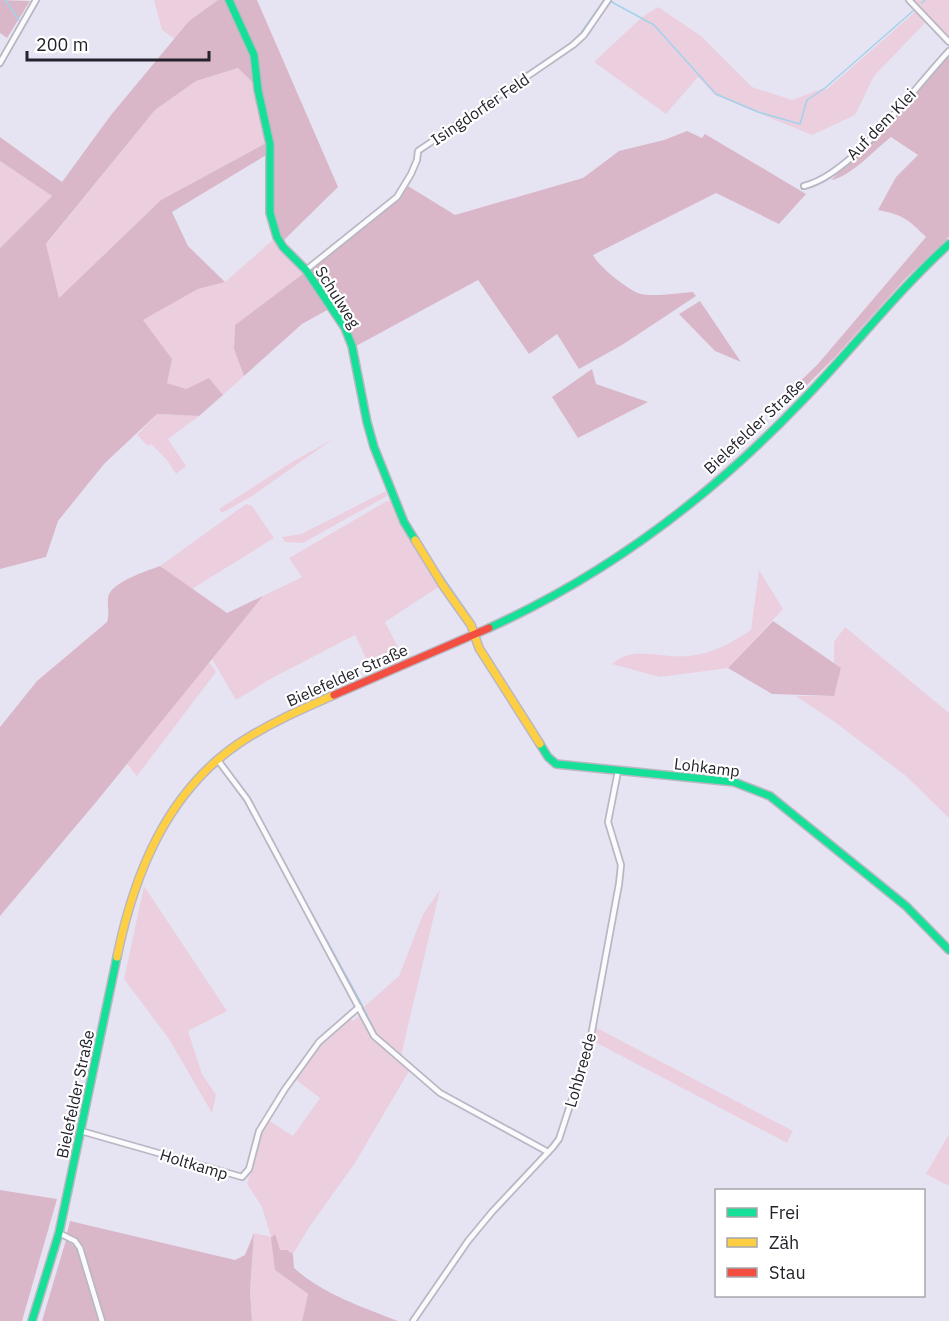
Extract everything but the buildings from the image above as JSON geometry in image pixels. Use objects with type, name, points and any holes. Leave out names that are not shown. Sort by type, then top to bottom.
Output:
[{"type":"main road","name":"Schulweg","points":[[229,0],[254,55],[258,90],[270,144],[270,213],[283,247],[306,270],[345,328],[352,346],[374,447],[404,522],[442,584],[471,625],[474,634]]},
{"type":"main road","name":"Bielefelder Straße","points":[[32,1321],[59,1233],[133,890],[144,860],[165,820],[186,792],[217,759],[254,734],[292,713],[518,614],[598,568],[667,521],[712,485],[795,410],[910,282],[949,244]]},
{"type":"main road","name":"Lohkamp","points":[[474,634],[479,648],[550,760],[556,764],[734,782],[770,796],[906,906],[949,950]]},
{"type":"street","points":[[0,63],[36,0]]},
{"type":"street","name":"Isingdorfer Feld","points":[[306,270],[397,196],[411,174],[418,151],[573,45],[584,35],[608,0]]},
{"type":"street","points":[[909,0],[949,42]]},
{"type":"street","name":"Auf dem Klei","points":[[804,186],[841,166],[869,141],[949,51]]},
{"type":"street","points":[[217,759],[247,799],[374,1036],[435,1089],[548,1152]]},
{"type":"street","name":"Lohbreede","points":[[413,1321],[468,1241],[559,1138],[591,1036],[621,865],[608,822],[618,771]]},
{"type":"street","name":"Holtkamp","points":[[81,1131],[242,1177],[249,1169],[259,1131],[285,1089],[319,1042],[359,1006]]},
{"type":"street","points":[[59,1233],[75,1241],[80,1248],[102,1321]]},
{"type":"shaded area","points":[[0,0],[30,1],[7,38],[0,33]]},
{"type":"shaded area","points":[[154,0],[218,0],[189,21],[175,39],[162,30]]},
{"type":"shaded area","points":[[218,0],[226,0],[252,56],[255,85],[238,68],[196,81],[155,110],[46,244],[59,298],[161,200],[268,142],[268,154],[172,212],[188,246],[225,282],[198,289],[143,320],[172,359],[167,383],[186,389],[209,378],[223,395],[199,416],[157,414],[104,464],[58,521],[46,557],[0,569],[0,248],[52,196],[0,161],[0,137],[62,182],[111,115],[189,21]]},
{"type":"shaded area","points":[[232,0],[257,0],[338,187],[283,241],[272,213],[272,136],[259,74]]},
{"type":"shaded area","points":[[913,0],[949,0],[949,38]]},
{"type":"shaded area","points":[[658,7],[701,36],[752,87],[792,100],[824,88],[826,90],[916,11],[926,22],[874,76],[855,115],[812,135],[715,95],[698,77],[666,114],[594,62],[642,17]]},
{"type":"shaded area","points":[[949,56],[949,237],[906,278],[835,357],[788,404],[784,397],[818,364],[926,237],[905,219],[878,210],[896,177],[918,155],[891,137],[847,174],[831,180],[883,132]]},
{"type":"shaded area","points":[[238,68],[255,85],[268,142],[161,200],[59,298],[46,245],[155,110],[196,81]]},
{"type":"shaded area","points":[[687,131],[702,138],[705,134],[806,194],[779,224],[716,193],[593,255],[607,271],[641,294],[693,292],[696,296],[622,345],[579,369],[557,334],[529,354],[478,280],[356,346],[347,327],[310,269],[400,198],[408,186],[455,215],[583,178],[619,151],[664,140]]},
{"type":"shaded area","points":[[0,161],[52,196],[0,248]]},
{"type":"shaded area","points":[[275,238],[304,273],[235,325],[234,349],[244,376],[223,395],[209,378],[186,389],[167,383],[143,320],[198,289],[225,282]]},
{"type":"shaded area","points":[[304,273],[329,309],[302,324],[244,376],[234,349],[235,325]]},
{"type":"shaded area","points":[[700,301],[741,362],[715,351],[679,314]]},
{"type":"shaded area","points":[[592,369],[596,384],[648,402],[578,438],[552,397]]},
{"type":"shaded area","points":[[157,414],[199,416],[168,439],[186,466],[176,474],[167,460],[151,444],[148,446],[137,435]]},
{"type":"shaded area","points":[[333,439],[252,496],[222,513],[219,509],[292,462]]},
{"type":"shaded area","points":[[386,491],[387,496],[303,543],[285,542],[282,537],[301,534]]},
{"type":"shaded area","points":[[387,501],[391,502],[401,524],[440,586],[385,622],[402,655],[371,669],[355,635],[274,677],[236,700],[212,659],[263,596],[302,577],[289,558]]},
{"type":"shaded area","points":[[246,504],[252,506],[274,538],[192,589],[160,566]]},
{"type":"shaded area","points":[[160,566],[227,613],[263,596],[97,801],[0,916],[0,727],[37,681],[107,622],[110,592],[122,582]]},
{"type":"shaded area","points":[[759,570],[783,609],[728,668],[660,677],[612,664],[620,658],[639,653],[688,656],[705,653],[751,630]]},
{"type":"shaded area","points":[[773,621],[841,668],[834,696],[772,694],[728,668]]},
{"type":"shaded area","points":[[845,627],[949,713],[949,818],[906,776],[796,696],[834,696],[841,668],[834,663],[834,642]]},
{"type":"shaded area","points":[[209,662],[216,672],[137,776],[127,764]]},
{"type":"shaded area","points":[[144,886],[227,1011],[188,1031],[202,1074],[216,1095],[212,1113],[169,1039],[124,979]]},
{"type":"shaded area","points":[[440,890],[401,1056],[377,1034],[364,1007],[399,976],[423,914]]},
{"type":"shaded area","points":[[360,1015],[372,1038],[409,1071],[355,1163],[293,1254],[287,1250],[280,1250],[275,1270],[308,1294],[302,1321],[252,1321],[250,1291],[254,1233],[271,1237],[262,1207],[247,1184],[261,1132],[268,1120],[293,1136],[320,1098],[295,1079],[320,1044],[350,1018],[353,1021]]},
{"type":"shaded area","points":[[595,1027],[793,1131],[787,1143],[593,1041]]},
{"type":"shaded area","points":[[949,1134],[949,1186],[926,1174]]},
{"type":"shaded area","points":[[0,1190],[57,1199],[22,1321],[0,1321]]},
{"type":"shaded area","points":[[70,1221],[235,1260],[245,1255],[254,1233],[250,1291],[252,1321],[104,1321],[81,1247],[75,1238],[67,1233]]},
{"type":"shaded area","points":[[275,1234],[280,1250],[287,1250],[293,1254],[294,1268],[305,1277],[343,1299],[398,1321],[302,1321],[308,1294],[275,1270],[271,1238]]},
{"type":"shaded area","points":[[66,1240],[77,1248],[99,1321],[42,1321]]},
{"type":"waterway","points":[[5,0],[19,20]]},
{"type":"waterway","points":[[572,42],[604,0]]},
{"type":"waterway","points":[[922,3],[925,0]]},
{"type":"waterway","points":[[610,1],[654,25],[716,94],[758,112],[800,124],[807,100],[825,88],[913,11]]},
{"type":"waterway","points":[[0,67],[2,63]]},
{"type":"waterway","points":[[432,561],[473,621]]},
{"type":"waterway","points":[[265,828],[376,1033]]},
{"type":"traffic: fast","points":[[229,0],[254,55],[258,90],[270,144],[270,213],[277,237],[283,247],[306,270],[345,328],[352,346],[374,447],[404,522],[415,540]]},
{"type":"traffic: fast","points":[[489,628],[574,584],[615,558],[693,501],[730,470],[800,403],[910,282],[949,244]]},
{"type":"traffic: fast","points":[[540,744],[548,757],[556,764],[734,782],[770,796],[906,906],[949,950]]},
{"type":"traffic: fast","points":[[32,1321],[59,1233],[117,957]]},
{"type":"traffic: slow","points":[[415,540],[471,625],[479,648],[540,744]]},
{"type":"traffic: slow","points":[[117,957],[133,895],[144,865],[174,810],[193,785],[215,762],[241,742],[275,722],[334,695]]},
{"type":"traffic: jam","points":[[334,695],[489,628]]}]
